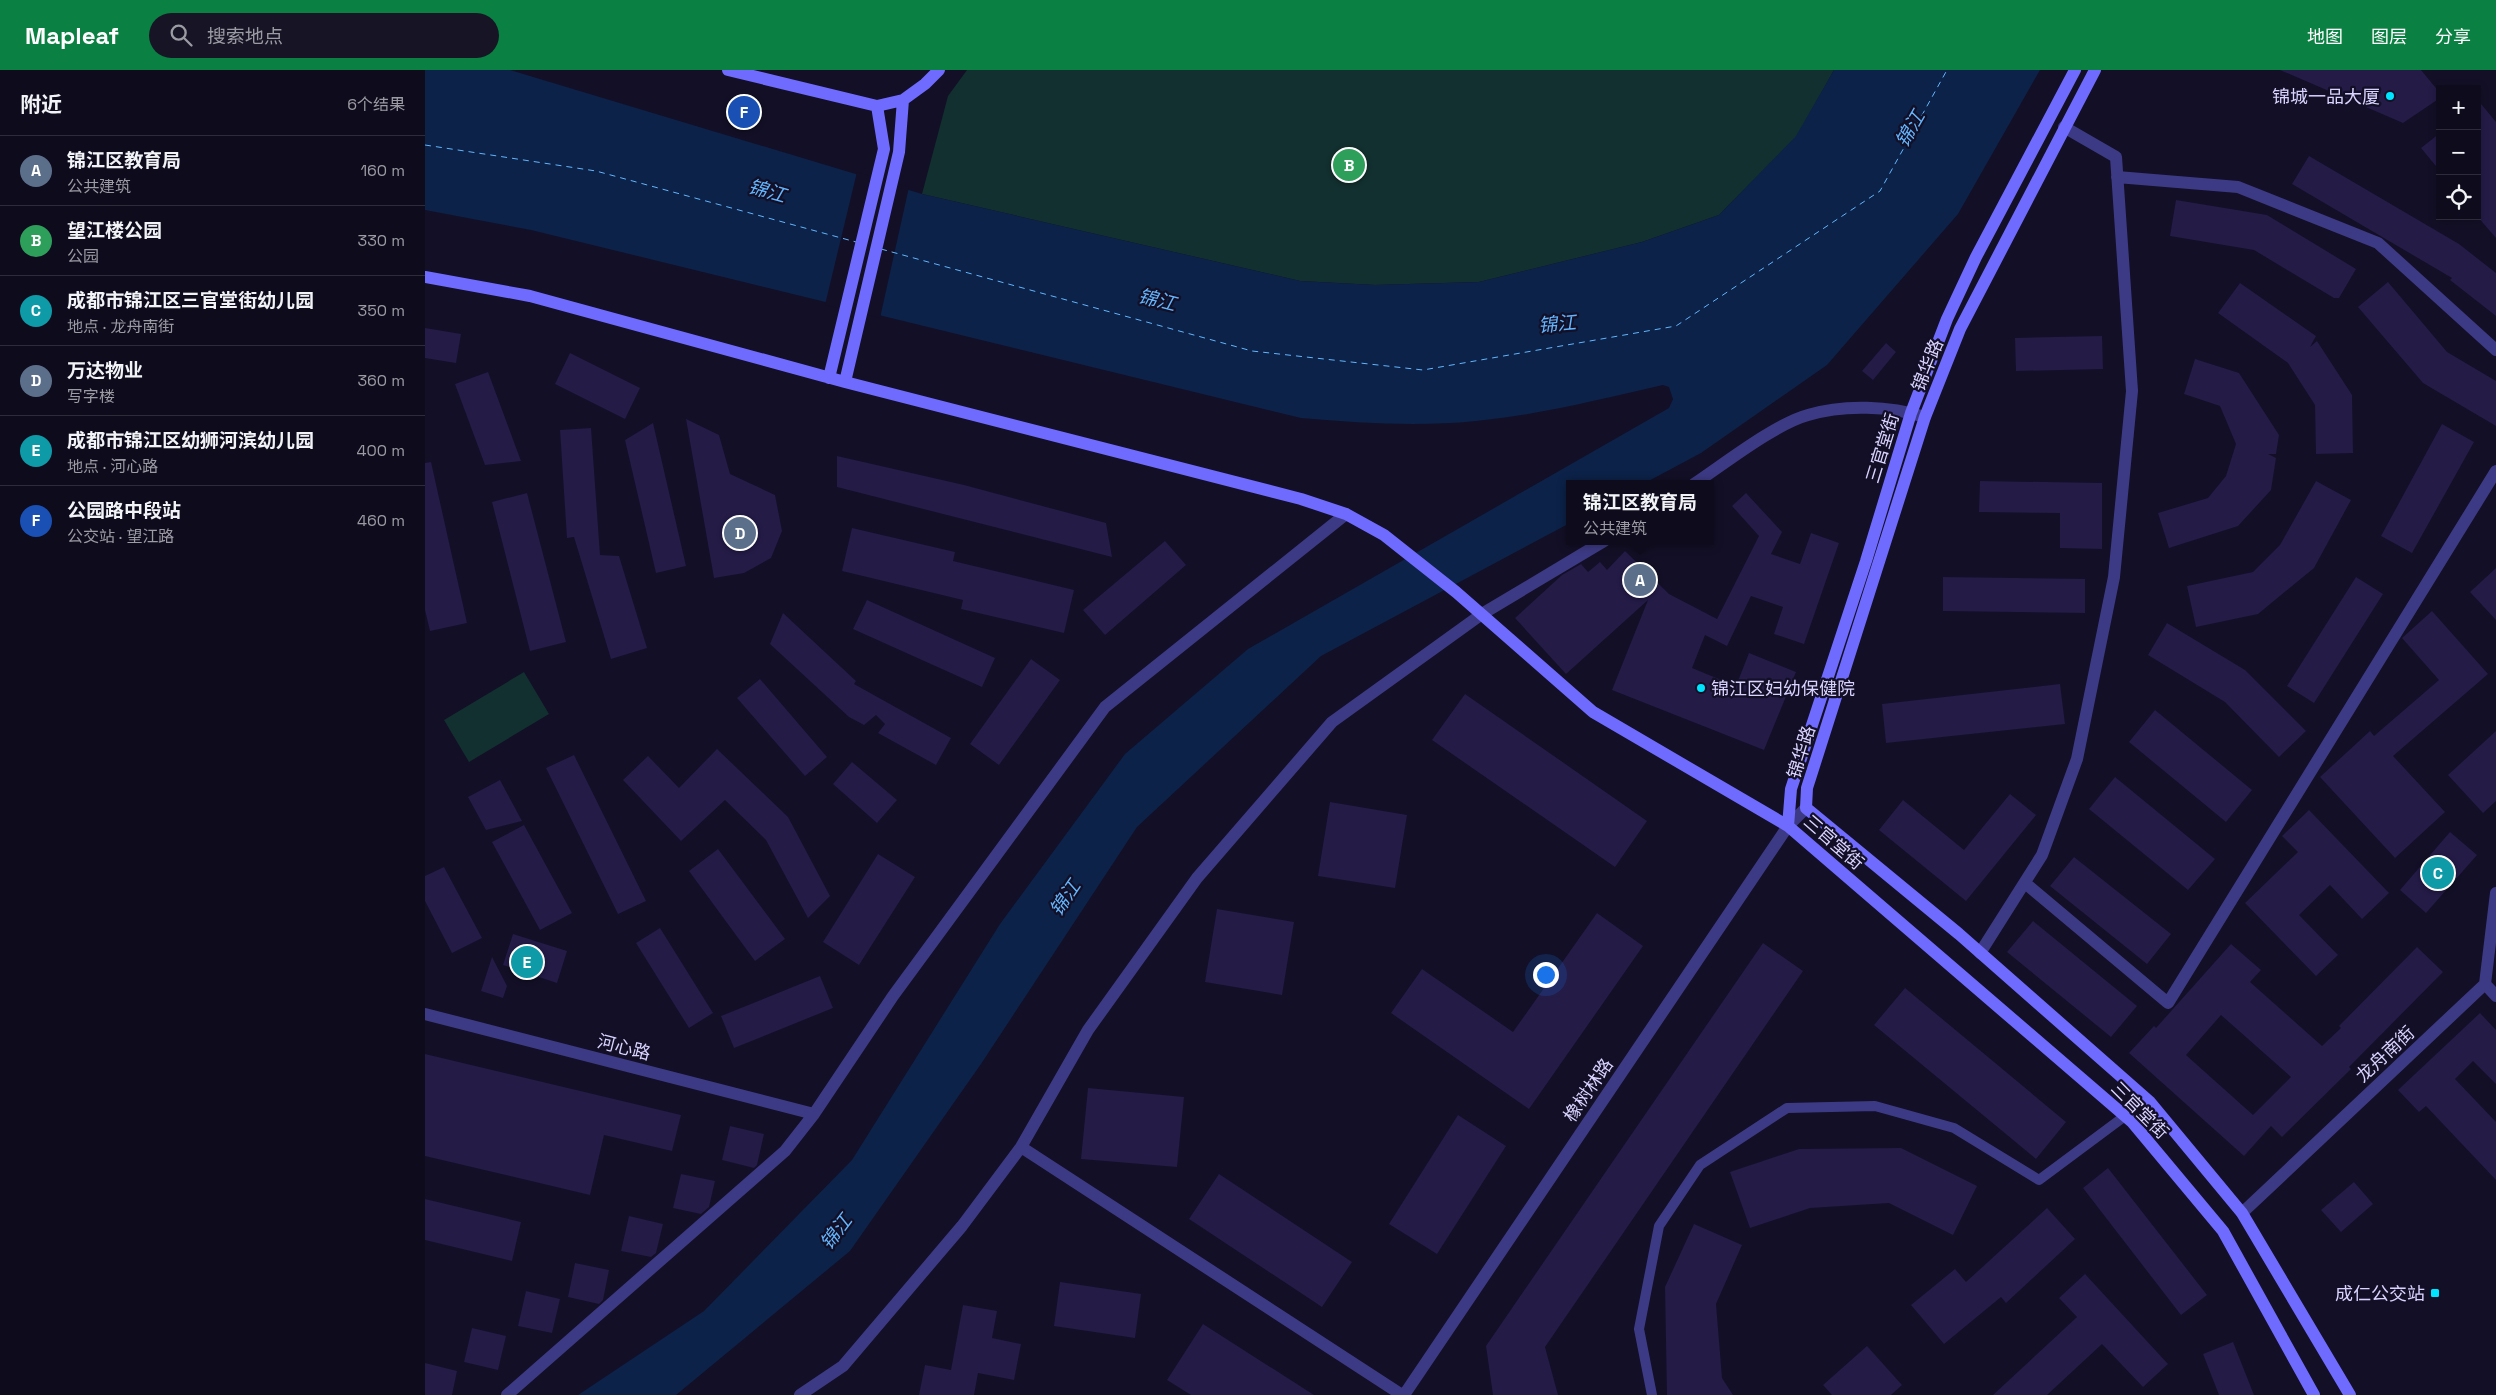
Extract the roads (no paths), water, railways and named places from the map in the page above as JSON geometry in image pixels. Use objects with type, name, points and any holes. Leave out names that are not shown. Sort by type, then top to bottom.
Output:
[{"type":"main road","points":[[728,70],[877,106],[903,100],[925,84],[939,70]]},
{"type":"main road","name":"三官堂街","points":[[2075,70],[1976,256],[1947,319],[1911,413],[1866,561],[1791,789],[1788,826],[2125,1116],[2223,1231],[2314,1395]]},
{"type":"main road","name":"锦华路","points":[[1806,808],[1807,788],[1925,418],[1960,329],[2095,70]]},
{"type":"main road","points":[[845,382],[899,152],[903,100]]},
{"type":"main road","points":[[829,378],[841,320],[884,149],[877,106]]},
{"type":"main road","points":[[425,277],[530,296],[829,378],[1301,499],[1346,514],[1385,535],[1457,592],[1593,712],[1788,826]]},
{"type":"main road","name":"三官堂街","points":[[1806,808],[1980,953],[2150,1102],[2242,1213],[2350,1395]]},
{"type":"street","points":[[1980,953],[2042,855],[2077,758],[2114,577],[2131,391],[2116,157],[2064,127]]},
{"type":"street","points":[[2117,177],[2238,187],[2378,243],[2496,350]]},
{"type":"street","points":[[1700,480],[1774,431],[1807,415],[1842,410],[1882,408],[1911,413],[1925,418]]},
{"type":"street","points":[[2025,883],[2169,1003],[2496,471]]},
{"type":"street","points":[[507,1395],[785,1150],[814,1114],[893,996],[1105,707],[1346,514]]},
{"type":"street","points":[[800,1395],[843,1366],[962,1226],[1021,1147],[1088,1030],[1197,878],[1332,722],[1482,614],[1597,545]]},
{"type":"street","name":"橡树林路","points":[[1403,1395],[1788,826],[1806,808]]},
{"type":"street","points":[[2496,893],[2485,984],[2496,996]]},
{"type":"street","name":"龙舟南街","points":[[2242,1213],[2485,984]]},
{"type":"street","name":"河心路","points":[[425,1014],[814,1114]]},
{"type":"street","points":[[1021,1147],[1403,1395]]},
{"type":"lane","points":[[1652,1395],[1639,1329],[1659,1226],[1700,1165],[1787,1108],[1875,1106],[1954,1128],[2039,1180],[2125,1116]]},
{"type":"water","name":"锦江","points":[[425,70],[510,70],[922,194],[1300,281],[1375,285],[1479,282],[1642,242],[1719,215],[1796,136],[1834,70],[2040,70],[1958,214],[1827,365],[1701,453],[1650,480],[1566,480],[1566,525],[1321,656],[1137,827],[981,1064],[850,1251],[676,1395],[578,1395],[704,1311],[852,1160],[1000,924],[1125,754],[1248,649],[1669,408],[1673,399],[1669,387],[1663,385],[1547,411],[1476,421],[1410,424],[1301,418],[531,230],[425,210]]},
{"type":"place","name":"锦城一品大厦","points":[[2390,96]]},
{"type":"place","name":"公园路中段站","points":[[744,112]]},
{"type":"place","name":"望江楼公园","points":[[1349,165]]},
{"type":"place","name":"万达物业","points":[[740,533]]},
{"type":"place","name":"锦江区教育局","points":[[1640,580]]},
{"type":"place","name":"锦江区妇幼保健院","points":[[1701,688]]},
{"type":"place","name":"成都市锦江区三官堂街幼儿园","points":[[2438,873]]},
{"type":"place","name":"成都市锦江区幼狮河滨幼儿园","points":[[527,962]]},
{"type":"place","name":"成仁公交站","points":[[2435,1293]]}]
